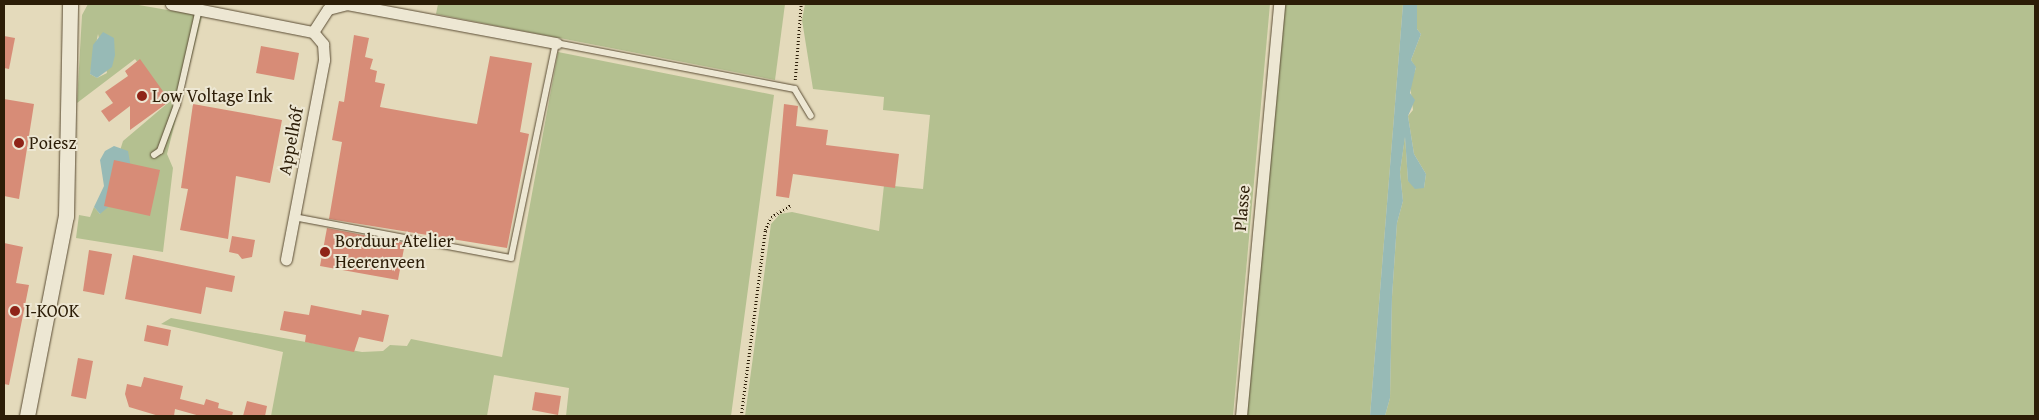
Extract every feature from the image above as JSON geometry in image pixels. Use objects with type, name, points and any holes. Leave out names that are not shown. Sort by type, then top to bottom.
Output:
[{"type":"street","points":[[27,416],[66,216],[70,4]]},
{"type":"street","points":[[171,4],[313,32],[328,9],[347,4],[556,43]]},
{"type":"street","name":"Plasse","points":[[1241,416],[1279,4]]},
{"type":"street","name":"Appelhôf","points":[[286,259],[324,60],[323,44],[313,32]]},
{"type":"lane","points":[[154,155],[160,151],[177,105],[199,9]]},
{"type":"lane","points":[[294,217],[511,258],[556,43],[795,89],[811,116]]},
{"type":"path","points":[[795,89],[801,4]]},
{"type":"path","points":[[741,416],[766,230],[771,217],[791,205]]},
{"type":"green space","points":[[88,4],[133,4],[202,16],[167,154],[173,168],[163,252],[76,238],[79,215],[90,217],[94,207],[100,214],[123,141],[169,102],[135,59],[77,103],[82,15]],"holes":[[[98,34],[107,73],[97,78],[90,74]]]},
{"type":"green space","points":[[438,4],[785,4],[775,80],[436,14]]},
{"type":"green space","points":[[805,4],[1270,4],[1233,416],[745,416],[771,224],[780,214],[792,212],[879,231],[884,185],[923,189],[930,115],[883,110],[884,97],[813,89],[802,20]]},
{"type":"green space","points":[[1283,4],[1403,4],[1370,416],[1246,416]]},
{"type":"green space","points":[[1417,4],[2035,4],[2035,416],[1385,416],[1390,398],[1392,297],[1397,223],[1403,201],[1400,172],[1405,136],[1408,181],[1424,188],[1426,174],[1414,154],[1408,116],[1413,110],[1410,84],[1416,68],[1411,60],[1421,34],[1417,29]]},
{"type":"green space","points":[[558,52],[774,95],[731,416],[566,416],[569,388],[494,375],[487,416],[271,416],[283,352],[161,324],[171,318],[362,352],[383,351],[390,345],[407,346],[411,339],[502,357]]},
{"type":"water","points":[[1403,4],[1417,4],[1417,29],[1421,34],[1411,60],[1416,67],[1410,93],[1415,100],[1408,116],[1414,154],[1426,174],[1424,188],[1415,189],[1408,181],[1405,137],[1400,172],[1403,201],[1397,223],[1392,297],[1390,398],[1385,416],[1370,416]]},
{"type":"water","points":[[103,32],[114,38],[115,55],[112,67],[97,78],[90,74],[93,45]]},
{"type":"water","points":[[114,146],[128,151],[131,168],[114,202],[100,214],[94,207],[104,186],[100,160],[105,151]]},
{"type":"building","points":[[354,35],[369,38],[365,57],[373,59],[370,69],[377,71],[375,82],[385,84],[380,107],[477,124],[490,56],[532,63],[520,132],[529,134],[507,248],[329,219],[342,142],[332,140],[339,101],[344,102]]},
{"type":"building","points":[[4,36],[15,38],[9,69],[4,68]]},
{"type":"building","points":[[261,46],[299,53],[294,80],[256,73]]},
{"type":"building","name":"Low Voltage Ink","points":[[140,59],[170,101],[130,130],[130,106],[109,122],[101,111],[113,103],[105,92],[128,76],[125,71]]},
{"type":"building","points":[[4,99],[34,104],[19,199],[4,196]]},
{"type":"building","points":[[193,104],[282,120],[270,183],[236,176],[228,239],[180,230],[188,189],[181,188]]},
{"type":"building","points":[[784,104],[798,106],[796,126],[828,130],[826,145],[899,154],[895,188],[793,174],[789,198],[776,196]]},
{"type":"building","points":[[114,160],[160,170],[150,216],[104,206]]},
{"type":"building","points":[[327,228],[405,243],[398,280],[320,266]]},
{"type":"building","points":[[232,236],[255,240],[252,257],[242,259],[238,254],[229,252]]},
{"type":"building","points":[[4,243],[23,247],[16,283],[29,285],[9,385],[4,384]]},
{"type":"building","points":[[89,250],[112,254],[104,295],[83,291]]},
{"type":"building","points":[[133,255],[235,276],[232,292],[206,287],[201,314],[125,299]]},
{"type":"building","points":[[311,305],[361,315],[362,310],[389,315],[383,342],[359,337],[354,352],[305,342],[306,335],[280,330],[284,311],[309,315]]},
{"type":"building","points":[[147,325],[171,330],[168,346],[144,341]]},
{"type":"building","points":[[78,358],[93,361],[86,399],[71,396]]},
{"type":"building","points":[[144,377],[183,386],[180,399],[204,405],[206,399],[219,403],[218,408],[233,412],[232,416],[200,416],[175,409],[174,416],[159,416],[129,407],[125,394],[127,384],[141,387]]},
{"type":"building","points":[[535,392],[561,396],[558,415],[532,410]]},
{"type":"building","points":[[247,401],[267,406],[265,416],[243,416]]},
{"type":"place","name":"Low Voltage Ink","points":[[142,96]]},
{"type":"place","name":"Poiesz","points":[[19,143]]},
{"type":"place","name":"Borduur Atelier Heerenveen","points":[[325,252]]},
{"type":"place","name":"I-KOOK","points":[[15,311]]}]
